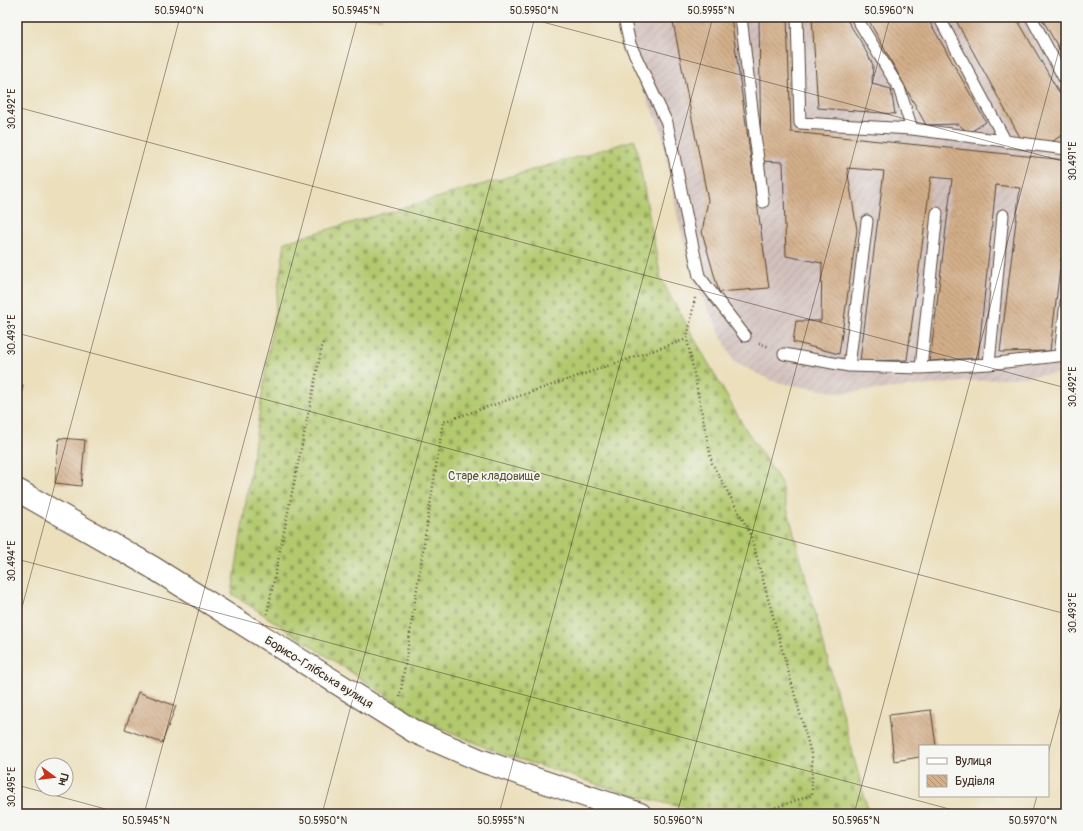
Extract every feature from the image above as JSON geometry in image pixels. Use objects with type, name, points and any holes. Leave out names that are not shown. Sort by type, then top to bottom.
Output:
[{"type":"street","name":"Борисо-Глібська вулиця","points":[[17,490],[152,567],[415,732],[482,761],[640,814]]},
{"type":"lane","points":[[624,17],[630,44],[667,123],[699,276],[745,336]]},
{"type":"lane","points":[[741,17],[763,202]]},
{"type":"lane","points":[[797,17],[800,123],[912,129],[1066,149]]},
{"type":"lane","points":[[856,17],[899,88],[912,129]]},
{"type":"lane","points":[[939,17],[1006,142]]},
{"type":"lane","points":[[1031,17],[1066,82]]},
{"type":"lane","points":[[921,368],[937,213]]},
{"type":"lane","points":[[989,364],[1003,215]]},
{"type":"lane","points":[[849,366],[867,221]]},
{"type":"lane","points":[[784,354],[849,366],[921,368],[989,364],[1063,355],[1066,302]]},
{"type":"path","points":[[699,276],[687,339],[712,463],[750,533],[812,757],[812,795],[756,814]]},
{"type":"path","points":[[745,336],[784,354]]},
{"type":"path","points":[[397,720],[443,422],[687,339]]},
{"type":"path","points":[[263,636],[323,342]]},
{"type":"shaded area","points":[[615,17],[1066,17],[1066,373],[840,393],[775,382],[734,362],[692,276],[677,214],[662,131],[630,62]]},
{"type":"green space","name":"Старе кладовище","points":[[635,140],[661,279],[743,425],[780,481],[868,810],[846,814],[708,814],[629,794],[493,751],[424,720],[232,594],[285,242]]},
{"type":"building","points":[[383,17],[383,19],[353,18]]},
{"type":"building","points":[[672,17],[731,17],[769,288],[719,292],[702,232],[708,200]]},
{"type":"building","points":[[759,17],[787,17],[791,132],[1066,160],[1066,219],[1050,351],[1000,352],[1020,188],[996,185],[978,358],[930,361],[952,179],[931,177],[907,360],[860,361],[884,171],[847,168],[857,230],[839,354],[793,342],[796,321],[821,321],[822,263],[786,256],[783,162],[761,161]]},
{"type":"building","points":[[812,17],[845,17],[861,42],[873,65],[872,84],[891,89],[895,114],[818,108]]},
{"type":"building","points":[[867,17],[927,17],[986,122],[969,133],[958,124],[926,125]]},
{"type":"building","points":[[954,17],[1016,17],[1066,105],[1066,133],[1051,142],[1021,139]]},
{"type":"building","points":[[1041,17],[1066,17],[1066,61]]},
{"type":"building","points":[[17,384],[23,385],[18,409],[17,409]]},
{"type":"building","points":[[59,438],[85,440],[81,486],[55,483]]},
{"type":"building","points":[[138,692],[176,706],[162,743],[125,729]]},
{"type":"building","points":[[931,710],[936,745],[919,745],[919,757],[894,761],[889,715]]}]
